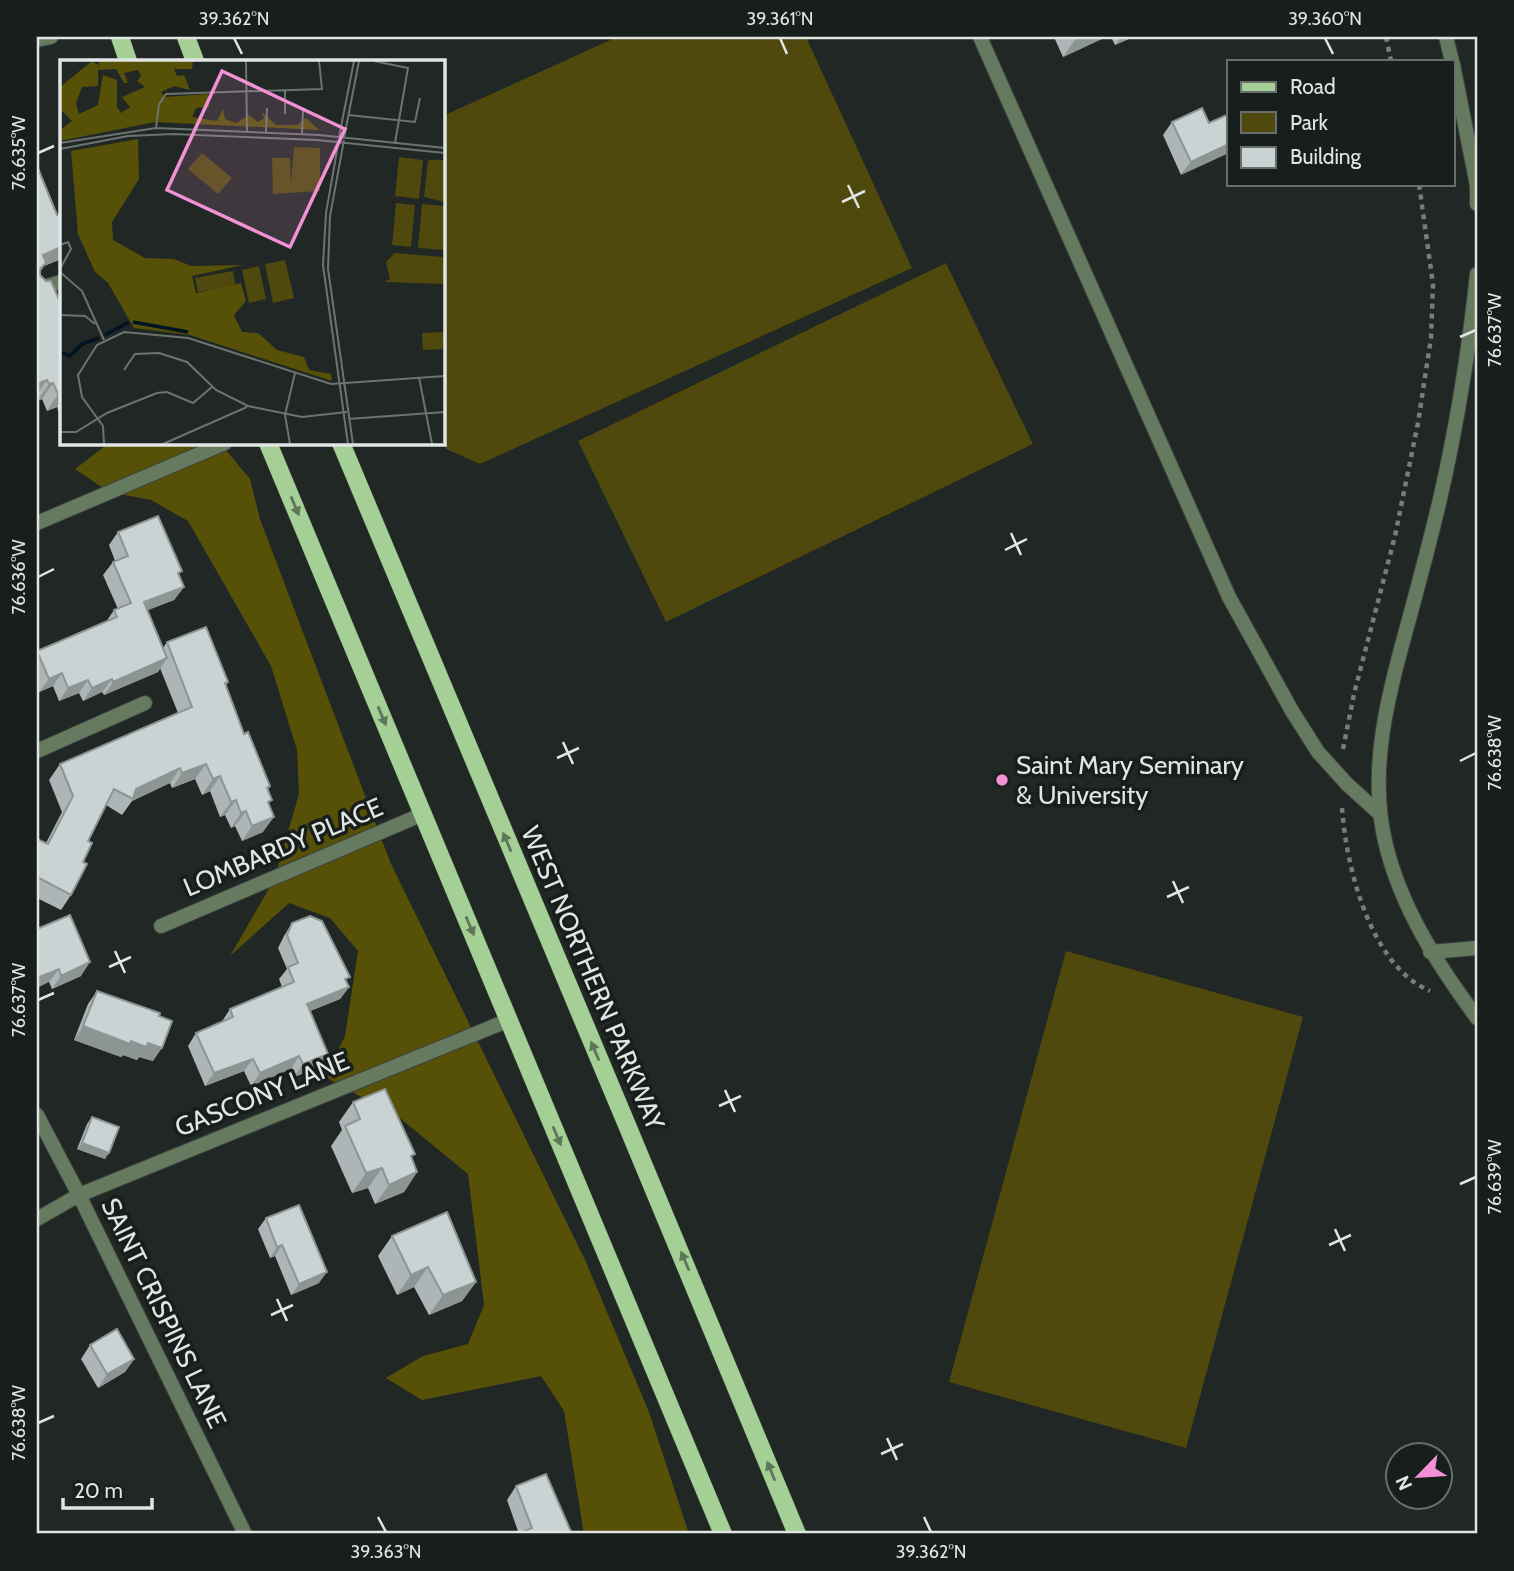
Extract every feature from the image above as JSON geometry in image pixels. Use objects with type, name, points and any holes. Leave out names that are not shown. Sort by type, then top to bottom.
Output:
[{"type":"main road","points":[[120,37],[128,60]]},
{"type":"main road","points":[[186,37],[195,60]]},
{"type":"main road","points":[[268,444],[723,1534]]},
{"type":"main road","name":"WEST NORTHERN PARKWAY","points":[[341,444],[689,1270],[797,1534]]},
{"type":"street","points":[[37,40],[51,37]]},
{"type":"street","points":[[980,37],[1228,597],[1318,752],[1380,814]]},
{"type":"street","points":[[1446,37],[1451,60]]},
{"type":"street","points":[[1454,72],[1473,161],[1477,204]]},
{"type":"street","points":[[1477,274],[1470,339],[1440,499],[1390,687],[1382,735],[1380,814],[1385,843],[1405,900],[1430,952],[1477,1018]]},
{"type":"street","points":[[37,289],[60,282]]},
{"type":"street","points":[[37,523],[223,444]]},
{"type":"street","points":[[37,751],[145,703]]},
{"type":"street","name":"LOMBARDY PLACE","points":[[161,926],[423,814]]},
{"type":"street","points":[[1430,952],[1477,948]]},
{"type":"street","name":"GASCONY LANE","points":[[37,1219],[79,1195],[509,1020]]},
{"type":"street","name":"SAINT CRISPINS LANE","points":[[37,1115],[245,1534]]},
{"type":"path","points":[[1385,37],[1391,60]]},
{"type":"path","points":[[1342,761],[1354,694],[1395,536],[1431,338],[1433,284],[1419,186]]},
{"type":"path","points":[[1341,797],[1344,840],[1354,879],[1377,937],[1409,976],[1425,989],[1437,994]]},
{"type":"green space","points":[[617,37],[806,37],[912,268],[480,464],[446,449],[444,444],[444,116]]},
{"type":"green space","points":[[946,263],[1033,444],[666,622],[578,441]]},
{"type":"green space","points":[[1066,951],[1303,1017],[1186,1448],[949,1382]]},
{"type":"shaded area","points":[[108,444],[221,444],[250,479],[260,519],[391,864],[586,1262],[649,1412],[689,1534],[584,1534],[564,1411],[541,1376],[422,1400],[386,1378],[423,1356],[468,1344],[484,1305],[468,1174],[401,1119],[325,1077],[345,1036],[358,951],[330,918],[289,903],[230,956],[274,880],[299,794],[297,750],[271,666],[188,521],[151,500],[109,492],[75,469]]},
{"type":"building","points":[[1202,108],[1209,123],[1227,115],[1227,145],[1191,162],[1172,122]]},
{"type":"building","points":[[37,166],[57,215],[60,214],[60,247],[43,255],[46,263],[40,269],[40,275],[46,281],[51,281],[60,302],[60,393],[53,383],[49,384],[47,380],[37,384]]},
{"type":"building","points":[[158,516],[182,571],[178,573],[184,587],[144,602],[167,658],[113,682],[112,679],[92,688],[88,680],[68,688],[62,673],[49,679],[37,651],[117,617],[114,610],[131,603],[113,562],[128,556],[118,532]]},
{"type":"building","points":[[206,627],[228,682],[225,683],[244,734],[248,732],[270,786],[267,788],[272,800],[268,802],[274,817],[252,826],[246,811],[241,813],[236,800],[231,802],[220,776],[213,779],[206,764],[182,773],[180,768],[136,789],[133,799],[114,789],[88,841],[92,843],[83,862],[87,864],[71,895],[37,877],[37,839],[48,844],[73,796],[60,764],[192,707],[167,642]]},
{"type":"building","points":[[70,915],[90,962],[61,976],[59,969],[37,978],[37,929]]},
{"type":"building","points":[[310,916],[322,921],[350,977],[345,979],[349,987],[307,1004],[328,1054],[303,1064],[299,1056],[260,1073],[253,1059],[214,1073],[196,1033],[233,1017],[230,1009],[294,982],[288,967],[298,963],[287,935],[292,923]]},
{"type":"building","points":[[97,991],[160,1013],[159,1016],[172,1021],[162,1048],[148,1043],[146,1047],[131,1041],[130,1044],[83,1026]]},
{"type":"building","points":[[385,1089],[415,1154],[411,1156],[417,1172],[389,1185],[382,1168],[366,1173],[345,1126],[360,1119],[353,1102]]},
{"type":"building","points":[[92,1117],[119,1127],[109,1153],[82,1143]]},
{"type":"building","points":[[299,1205],[327,1272],[299,1284],[282,1245],[277,1247],[266,1218]]},
{"type":"building","points":[[447,1212],[476,1282],[443,1295],[428,1267],[411,1275],[392,1236]]},
{"type":"building","points":[[117,1329],[134,1359],[107,1374],[90,1345]]},
{"type":"building","points":[[546,1474],[572,1534],[518,1534],[532,1528],[516,1486]]},
{"type":"place","name":"Saint Mary Seminary & University","points":[[1002,780]]}]
